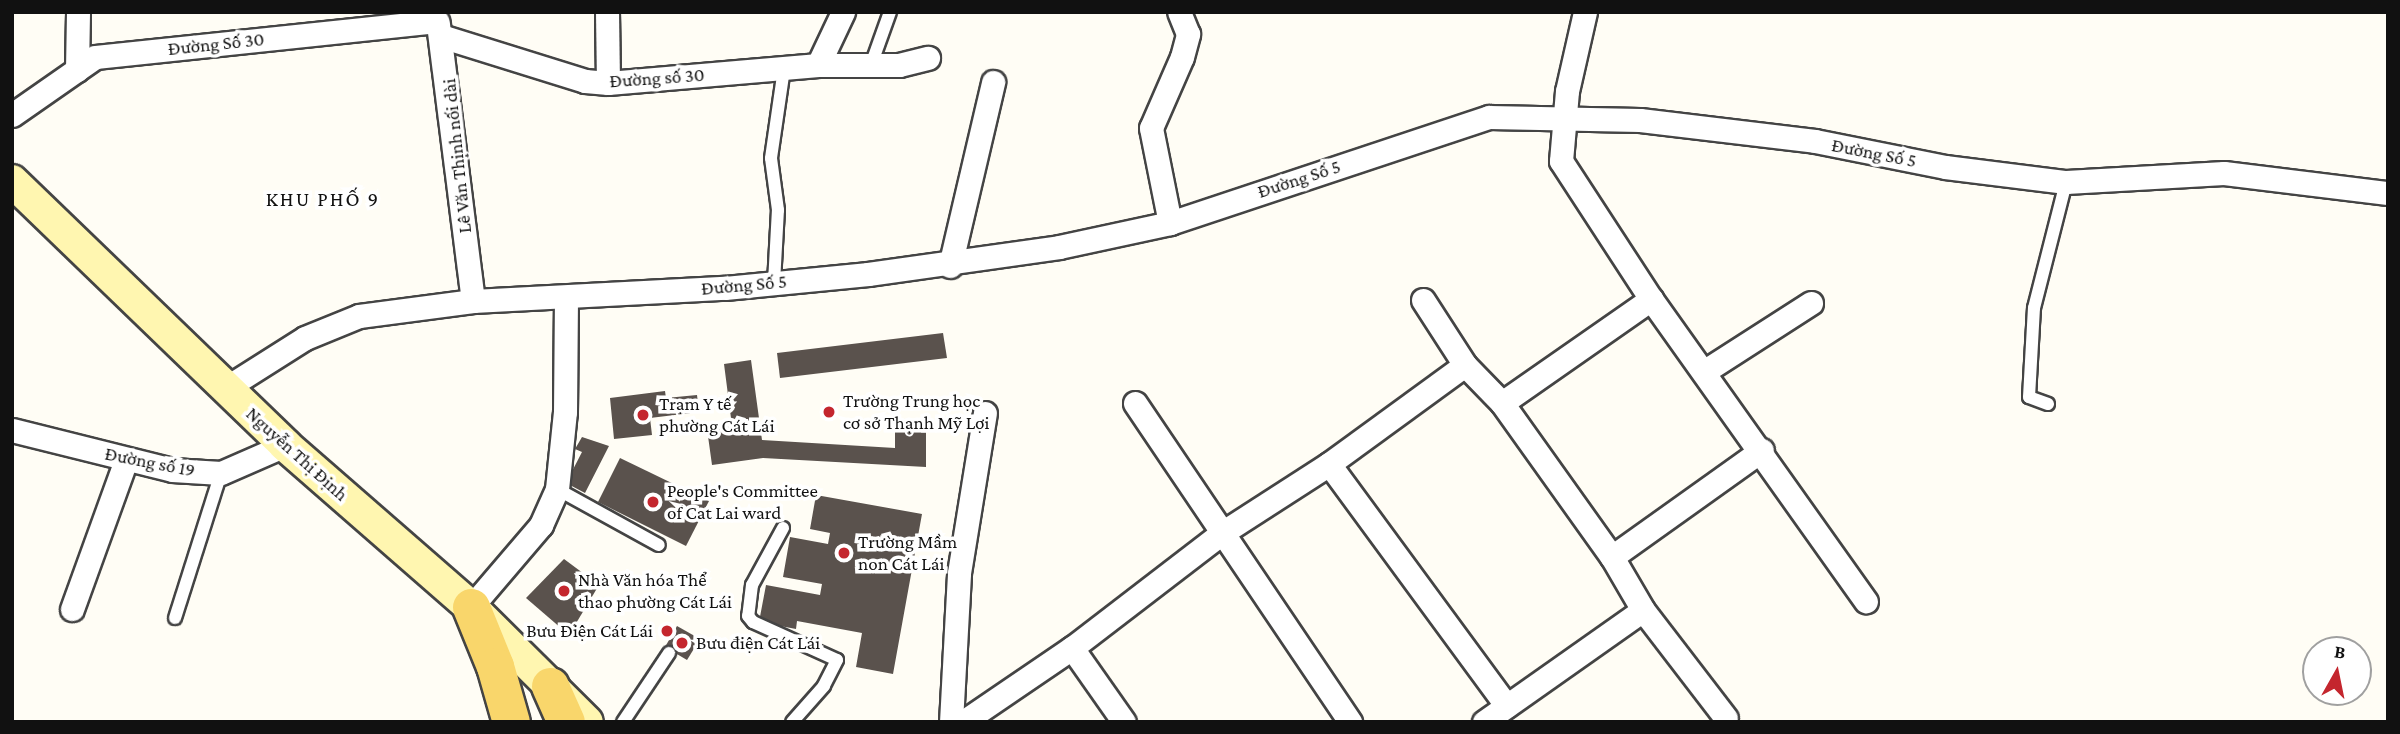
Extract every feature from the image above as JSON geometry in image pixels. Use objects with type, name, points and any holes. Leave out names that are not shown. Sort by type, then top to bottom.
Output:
[{"type":"main road","name":"Nguyễn Thị Định","points":[[12,181],[285,445],[471,607],[587,722]]},
{"type":"main road","points":[[471,607],[495,666],[511,722]]},
{"type":"main road","points":[[490,722],[495,666]]},
{"type":"main road","points":[[550,685],[566,722]]},
{"type":"street","points":[[77,69],[78,12]]},
{"type":"street","points":[[607,12],[608,83]]},
{"type":"street","points":[[818,65],[843,12]]},
{"type":"street","points":[[1170,223],[1151,128],[1182,57],[1188,34],[1179,12]]},
{"type":"street","points":[[1585,12],[1563,117],[1561,161],[1651,299],[1762,450],[1866,601]]},
{"type":"street","name":"Đường Số 30","points":[[12,115],[95,57],[438,24]]},
{"type":"street","name":"Đường số 30","points":[[438,24],[585,81],[608,83],[818,65],[871,65],[928,58]]},
{"type":"street","name":"Lê Văn Thịnh nối dài","points":[[438,24],[473,301]]},
{"type":"street","points":[[950,266],[993,82]]},
{"type":"street","name":"Đường Số 5","points":[[226,388],[304,338],[359,316],[473,301],[566,298],[774,283],[950,266],[1170,223],[1489,117],[1640,120],[1815,141],[1945,167],[2066,182],[2224,173],[2388,193]]},
{"type":"street","points":[[471,607],[541,525],[557,489],[565,412],[566,298]]},
{"type":"street","points":[[1502,403],[1651,299]]},
{"type":"street","points":[[1423,300],[1465,365],[1502,403],[1612,557],[1643,610],[1726,718]]},
{"type":"street","points":[[1705,371],[1811,303]]},
{"type":"street","points":[[963,722],[1072,648],[1222,533],[1329,464],[1465,365]]},
{"type":"street","points":[[1135,403],[1350,722]]},
{"type":"street","points":[[951,722],[959,573],[985,412]]},
{"type":"street","name":"Đường số 19","points":[[12,430],[126,460],[221,473],[285,445]]},
{"type":"street","points":[[1612,557],[1762,450]]},
{"type":"street","points":[[72,608],[126,460]]},
{"type":"street","points":[[1329,464],[1507,706]]},
{"type":"street","points":[[1484,722],[1643,610]]},
{"type":"street","points":[[1072,648],[1124,722]]},
{"type":"lane","points":[[871,65],[890,12]]},
{"type":"lane","points":[[774,283],[778,210],[771,158],[784,69]]},
{"type":"lane","points":[[2048,404],[2029,397],[2034,308],[2066,182]]},
{"type":"lane","points":[[175,618],[221,473]]},
{"type":"lane","points":[[557,489],[659,545]]},
{"type":"lane","points":[[783,528],[752,585],[748,616],[752,622],[837,660],[824,686],[792,722]]},
{"type":"lane","points":[[623,722],[669,653]]},
{"type":"building","points":[[943,333],[947,358],[780,378],[777,353]]},
{"type":"building","points":[[751,360],[762,440],[895,448],[895,426],[926,428],[926,467],[763,458],[712,465],[707,429],[732,426],[724,364]]},
{"type":"building","name":"Trạm Y tế phường Cát Lái","points":[[665,391],[666,398],[697,395],[699,412],[650,418],[652,435],[614,439],[610,398]]},
{"type":"building","points":[[582,437],[609,446],[585,493],[566,483],[582,452],[575,449]]},
{"type":"building","name":"People's Committee of Cat Lai ward","points":[[620,458],[709,501],[686,546],[598,502]]},
{"type":"building","points":[[816,495],[922,514],[893,674],[856,667],[862,633],[797,621],[796,629],[759,622],[766,585],[820,595],[822,584],[783,577],[790,537],[828,544],[830,533],[810,529]]},
{"type":"building","name":"Nhà Văn hóa Thể thao phường Cát Lái","points":[[564,559],[599,585],[569,635],[526,598]]},
{"type":"building","name":"Bưu điện Cát Lái","points":[[677,626],[700,639],[687,660],[665,647]]},
{"type":"place","name":"Trường Trung học cơ sở Thạnh Mỹ Lợi","points":[[829,412]]},
{"type":"place","name":"Trạm Y tế phường Cát Lái","points":[[643,415]]},
{"type":"place","name":"People's Committee of Cat Lai ward","points":[[653,502]]},
{"type":"place","name":"Trường Mầm non Cát Lái","points":[[844,553]]},
{"type":"place","name":"Nhà Văn hóa Thể thao phường Cát Lái","points":[[564,591]]},
{"type":"place","name":"Bưu Điện Cát Lái","points":[[667,631]]},
{"type":"place","name":"Bưu điện Cát Lái","points":[[682,643]]},
{"type":"district","name":"KHU PHỐ 9","points":[[323,199]]}]
